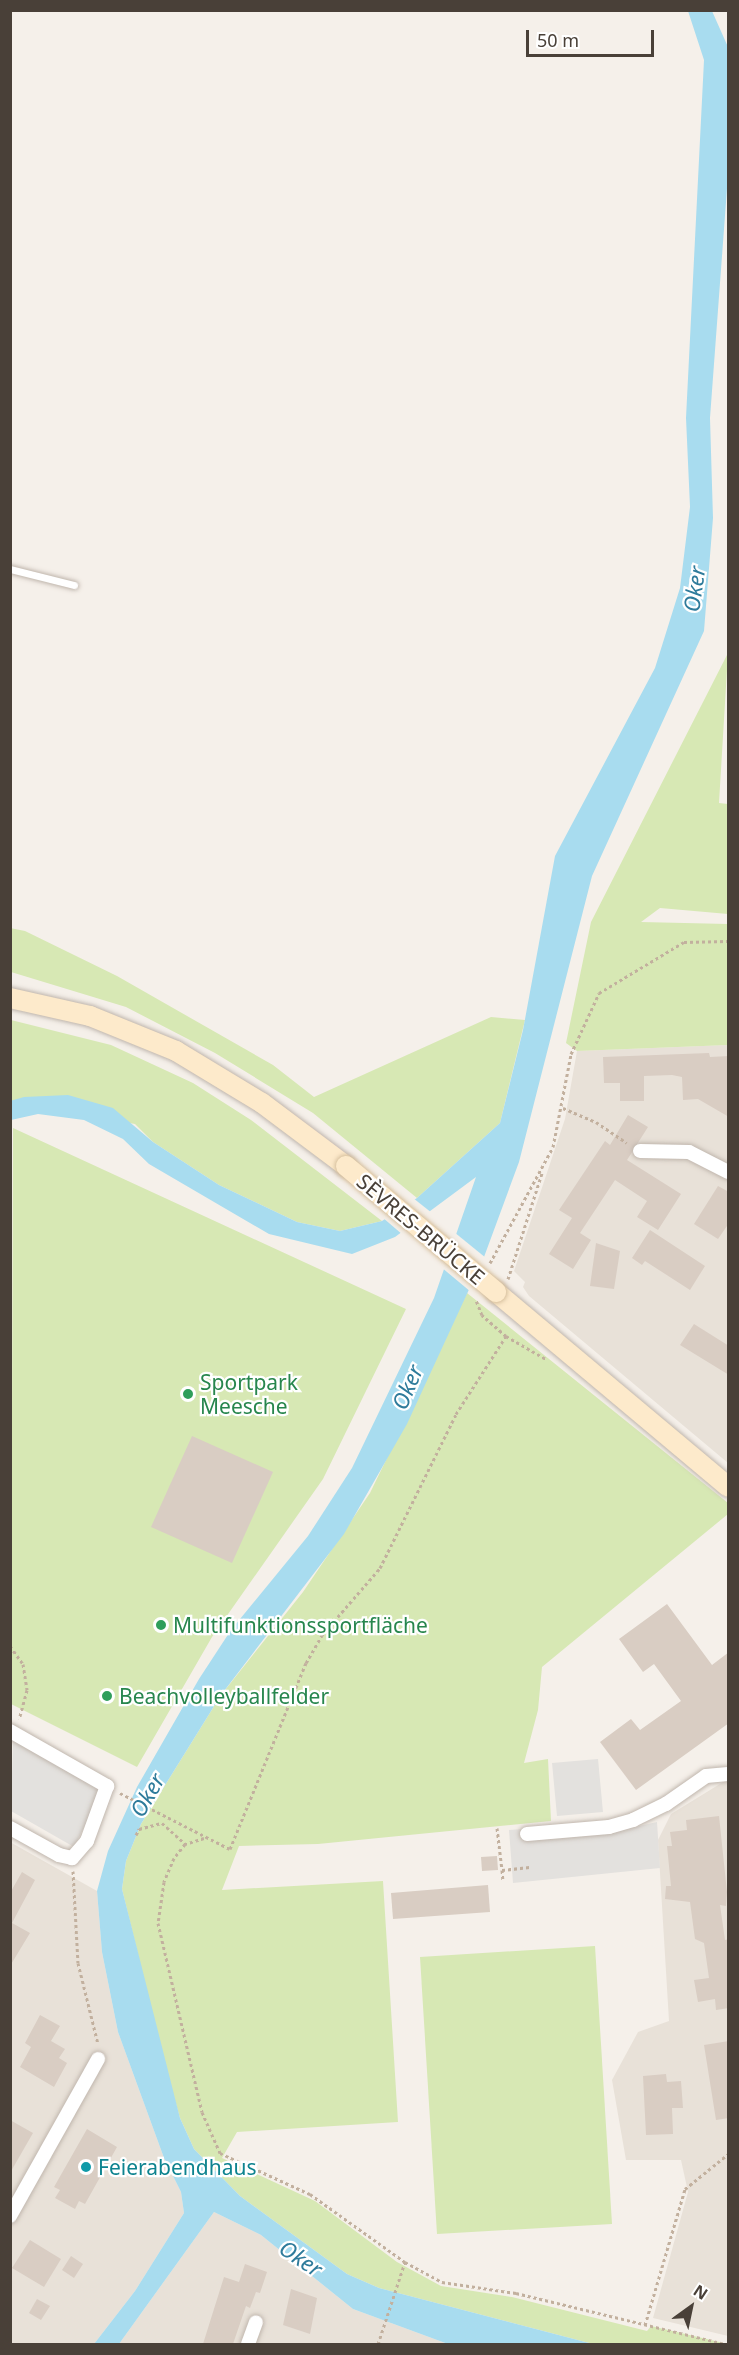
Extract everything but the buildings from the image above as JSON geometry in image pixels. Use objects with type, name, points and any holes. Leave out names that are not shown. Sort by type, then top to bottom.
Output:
[{"type":"main road","name":"SÈVRES-BRÜCKE","points":[[10,998],[90,1016],[176,1052],[262,1102],[346,1166],[729,1487]]},
{"type":"street","points":[[640,1151],[689,1152],[729,1172]]},
{"type":"street","points":[[10,1828],[59,1855],[72,1858],[87,1841],[107,1786],[13,1727]]},
{"type":"street","points":[[527,1834],[609,1827],[633,1820],[666,1804],[706,1776],[729,1774]]},
{"type":"street","points":[[10,2216],[14,2199],[98,2059]]},
{"type":"street","points":[[248,2344],[256,2322]]},
{"type":"lane","points":[[10,569],[74,585]]},
{"type":"path","points":[[113,1789],[188,1826],[204,1838],[230,1849],[306,1663],[322,1635],[380,1568],[456,1414],[506,1336],[482,1315],[543,1169],[563,1108],[571,1054],[599,993],[684,942],[729,941]]},
{"type":"path","points":[[563,1108],[596,1122],[640,1151]]},
{"type":"path","points":[[487,1269],[543,1169]]},
{"type":"path","points":[[10,1646],[23,1664],[27,1690],[25,1707],[13,1727]]},
{"type":"path","points":[[136,1835],[139,1829],[162,1823],[185,1844]]},
{"type":"path","points":[[498,1828],[503,1881]]},
{"type":"path","points":[[204,1838],[185,1844],[174,1858],[164,1882],[158,1923],[202,2112],[214,2145],[220,2153],[326,2203],[405,2262],[442,2282],[516,2293],[726,2344]]},
{"type":"path","points":[[72,1858],[78,1962],[96,2026],[98,2059]]},
{"type":"path","points":[[502,1870],[532,1867]]},
{"type":"path","points":[[645,2325],[685,2189],[729,2154]]},
{"type":"path","points":[[378,2343],[405,2262]]},
{"type":"shaded area","points":[[728,1045],[728,1463],[529,1296],[523,1287],[525,1282],[514,1271],[565,1119],[577,1051]]},
{"type":"shaded area","points":[[13,1739],[103,1790],[74,1847],[11,1811]]},
{"type":"shaded area","points":[[598,1759],[603,1812],[557,1816],[552,1763]]},
{"type":"shaded area","points":[[728,1779],[728,2336],[653,2318],[688,2192],[681,2160],[626,2160],[612,2080],[638,2032],[669,2021],[658,1840],[671,1814]]},
{"type":"shaded area","points":[[657,1822],[660,1868],[513,1883],[509,1830],[523,1829],[524,1841],[603,1834]]},
{"type":"shaded area","points":[[10,1842],[97,1891],[102,1952],[118,2032],[164,2158],[181,2192],[184,2213],[135,2291],[94,2344],[11,2344]]},
{"type":"shaded area","points":[[214,2212],[261,2235],[353,2309],[448,2344],[119,2344]]},
{"type":"green space","points":[[728,653],[719,803],[728,804],[728,914],[660,908],[641,922],[728,924],[728,1045],[577,1051],[566,1043],[591,922]]},
{"type":"green space","points":[[10,928],[25,931],[117,976],[273,1065],[314,1097],[491,1017],[525,1020],[500,1123],[417,1198],[313,1113],[215,1053],[126,1007],[11,972]]},
{"type":"green space","points":[[11,1020],[111,1045],[193,1083],[251,1120],[382,1221],[340,1231],[297,1222],[219,1185],[153,1142],[135,1124],[11,1101]]},
{"type":"green space","name":"Sportpark Meesche","points":[[13,1128],[406,1309],[323,1479],[212,1637],[137,1767],[11,1704]]},
{"type":"green space","points":[[467,1293],[728,1503],[728,1514],[542,1667],[538,1710],[524,1763],[548,1759],[551,1821],[318,1844],[239,1846],[222,1890],[383,1881],[398,2122],[237,2132],[222,2158],[315,2201],[397,2262],[441,2286],[512,2297],[647,2331],[651,2326],[728,2344],[593,2344],[379,2288],[347,2274],[240,2196],[194,2149],[180,2118],[166,2069],[122,1889],[126,1861],[141,1824],[221,1695],[303,1592],[370,1493]]},
{"type":"green space","points":[[595,1946],[612,2224],[437,2234],[420,1957]]},
{"type":"water","name":"Oker","points":[[688,11],[712,11],[728,47],[728,175],[710,418],[713,518],[704,631],[592,876],[519,1162],[484,1257],[407,1424],[344,1534],[221,1695],[141,1824],[126,1861],[122,1889],[180,2118],[194,2149],[240,2196],[347,2274],[379,2288],[593,2344],[448,2344],[353,2309],[261,2235],[214,2212],[119,2344],[94,2344],[135,2291],[184,2213],[181,2192],[164,2158],[118,2032],[102,1952],[97,1891],[108,1851],[137,1787],[199,1679],[231,1630],[308,1536],[352,1468],[434,1298],[476,1177],[395,1237],[352,1254],[269,1234],[149,1164],[123,1139],[84,1120],[38,1114],[11,1120],[10,1101],[24,1097],[68,1095],[113,1108],[153,1142],[219,1185],[297,1222],[340,1231],[382,1221],[417,1198],[500,1123],[523,1030],[555,856],[655,668],[680,588],[690,507],[686,418],[704,60]]},
{"type":"pier","points":[[413,1198],[432,1213],[403,1235],[382,1217]]},
{"type":"pier","points":[[454,1232],[486,1258],[471,1292],[441,1267]]},
{"type":"place","name":"Sportpark Meesche","points":[[188,1394]]},
{"type":"place","name":"Multifunktionssportfläche","points":[[161,1625]]},
{"type":"place","name":"Beachvolleyballfelder","points":[[107,1696]]},
{"type":"place","name":"Feierabendhaus","points":[[86,2167]]}]
